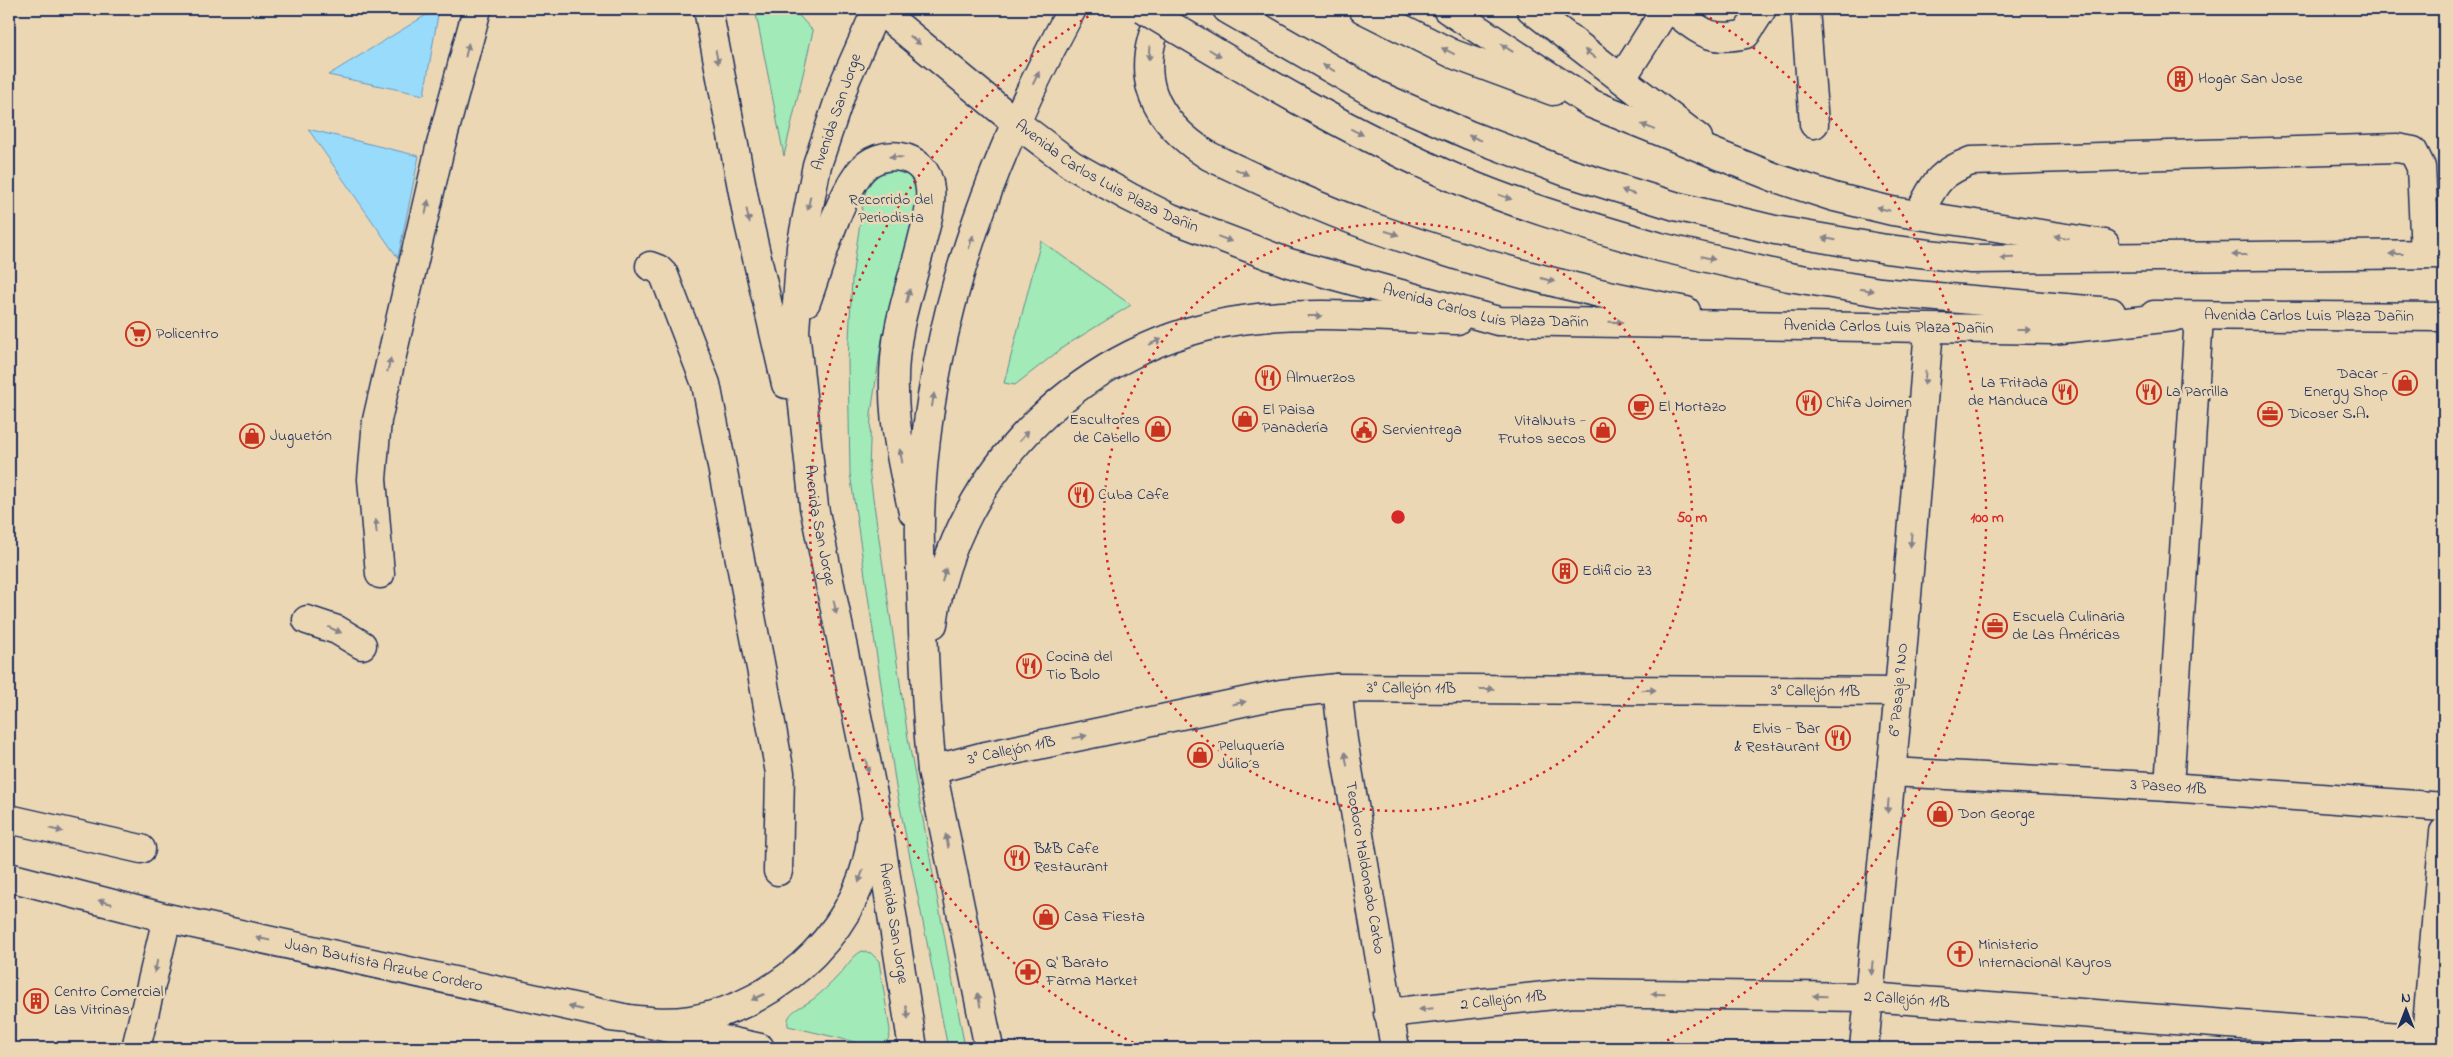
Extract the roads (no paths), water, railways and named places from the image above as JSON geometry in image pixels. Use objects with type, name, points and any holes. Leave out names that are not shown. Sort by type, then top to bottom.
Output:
[{"type":"main road","points":[[380,574],[372,479],[377,420],[440,148],[477,9]]},
{"type":"main road","points":[[708,9],[748,219],[814,507]]},
{"type":"main road","name":"Avenida San Jorge","points":[[877,9],[846,79],[817,165],[801,247],[795,332],[814,507],[873,794],[913,1048]]},
{"type":"main road","name":"Avenida Carlos Luis Plaza Dañin","points":[[877,9],[1072,165],[1129,197],[1171,218],[1289,263],[1498,321],[1761,324],[1929,330],[2052,330],[2186,317]]},
{"type":"main road","points":[[989,1048],[932,770],[927,727],[920,538],[928,431],[938,363],[954,296],[991,180],[1016,122],[1072,9]]},
{"type":"main road","name":"Avenida Carlos Luis Plaza Dañin","points":[[1144,9],[1242,69],[1352,130],[1460,180],[1545,212],[1660,247],[1789,277],[1880,292],[2186,317],[2444,317]]},
{"type":"main road","points":[[1164,9],[1149,42],[1148,68],[1152,92],[1160,112],[1171,128],[1186,142],[1209,156],[1371,227],[1477,262],[1574,287],[1761,324]]},
{"type":"main road","points":[[1228,9],[1386,99],[1469,135],[1566,172],[1675,206],[1775,230],[1886,249],[1971,259],[2178,255],[2435,254],[2421,167],[2413,151],[2397,148],[1972,161],[1950,169],[1934,185],[1918,215]]},
{"type":"main road","points":[[1363,9],[1452,54],[1592,104],[1725,159],[1834,197],[1892,211],[2178,255]]},
{"type":"main road","points":[[1447,9],[1592,104]]},
{"type":"main road","points":[[1531,9],[1725,159]]},
{"type":"main road","points":[[1622,78],[1666,9]]},
{"type":"main road","points":[[1671,9],[1707,35],[1727,38],[1746,34],[1762,9]]},
{"type":"main road","points":[[1805,9],[1814,124]]},
{"type":"main road","points":[[795,332],[839,212],[859,174],[866,165],[882,157],[905,158],[915,162],[927,175],[930,186],[930,204],[900,325],[892,392],[900,454],[920,538]]},
{"type":"main road","points":[[650,266],[658,269],[664,275],[706,384],[780,773],[778,871]]},
{"type":"main road","points":[[927,727],[928,659],[934,613],[947,565],[959,533],[983,488],[996,470],[1028,431],[1067,395],[1100,372],[1141,348],[1182,332],[1212,325],[1242,320],[1291,316],[1498,321]]},
{"type":"main road","points":[[2169,787],[2186,317]]},
{"type":"main road","name":"6° Pasaje 9 NO","points":[[1864,1048],[1899,692],[1929,330]]},
{"type":"main road","points":[[307,620],[337,630],[362,645]]},
{"type":"main road","name":"3° Callejón 11B","points":[[932,770],[981,757],[1281,694],[1336,688],[1899,692]]},
{"type":"main road","name":"Teodoro Maldonado Carbo","points":[[1336,688],[1395,1048]]},
{"type":"main road","name":"3 Paseo 11B","points":[[1891,772],[2169,787],[2444,807]]},
{"type":"main road","points":[[611,1017],[650,1022],[690,1020],[706,1016],[729,1010],[765,994],[798,970],[826,942],[848,909],[863,872],[871,834],[873,794]]},
{"type":"main road","points":[[9,818],[141,849]]},
{"type":"main road","points":[[2426,1044],[2444,832]]},
{"type":"main road","name":"Juan Bautista Arzube Cordero","points":[[9,877],[167,918],[611,1017],[760,1048]]},
{"type":"main road","points":[[136,1048],[167,918]]},
{"type":"main road","name":"2 Callejón 11B","points":[[1388,1013],[1573,992],[1869,997],[2426,1044]]},
{"type":"water","points":[[436,9],[439,9],[424,95],[328,75]]},
{"type":"water","points":[[308,129],[419,156],[398,258]]},
{"type":"place","name":"Hogar San Jose","points":[[2180,79]]},
{"type":"place","name":"Policentro","points":[[138,334]]},
{"type":"place","name":"Almuerzos","points":[[1268,378]]},
{"type":"place","name":"Dacar - Energy Shop","points":[[2405,383]]},
{"type":"place","name":"La Fritada de Manduca","points":[[2065,392]]},
{"type":"place","name":"La Parrilla","points":[[2149,392]]},
{"type":"place","name":"Chifa Joimen","points":[[1809,403]]},
{"type":"place","name":"El Mortazo","points":[[1641,407]]},
{"type":"place","name":"Dicoser S.A.","points":[[2270,414]]},
{"type":"place","name":"El Paisa Panadería","points":[[1245,419]]},
{"type":"place","name":"Escultores de Cabello","points":[[1158,429]]},
{"type":"place","name":"Servientrega","points":[[1364,430]]},
{"type":"place","name":"VitalNuts - Frutos secos","points":[[1603,430]]},
{"type":"place","name":"Juguetón","points":[[252,436]]},
{"type":"place","name":"Cuba Cafe","points":[[1081,495]]},
{"type":"place","name":"Edificio Z3","points":[[1565,571]]},
{"type":"place","name":"Escuela Culinaria de Las Américas","points":[[1995,626]]},
{"type":"place","name":"Cocina del Tio Bolo","points":[[1029,666]]},
{"type":"place","name":"Elvis - Bar & Restaurant","points":[[1838,738]]},
{"type":"place","name":"Peluquería Julio´s","points":[[1200,755]]},
{"type":"place","name":"Don George","points":[[1940,814]]},
{"type":"place","name":"B&B Cafe Restaurant","points":[[1017,858]]},
{"type":"place","name":"Casa Fiesta","points":[[1046,917]]},
{"type":"place","name":"Ministerio Internacional Kayros","points":[[1960,954]]},
{"type":"place","name":"Q' Barato Farma Market","points":[[1028,972]]},
{"type":"place","name":"Centro Comercial Las Vitrinas","points":[[36,1001]]},
{"type":"park label","name":"Recorrido del Periodista","points":[[891,209]]}]
